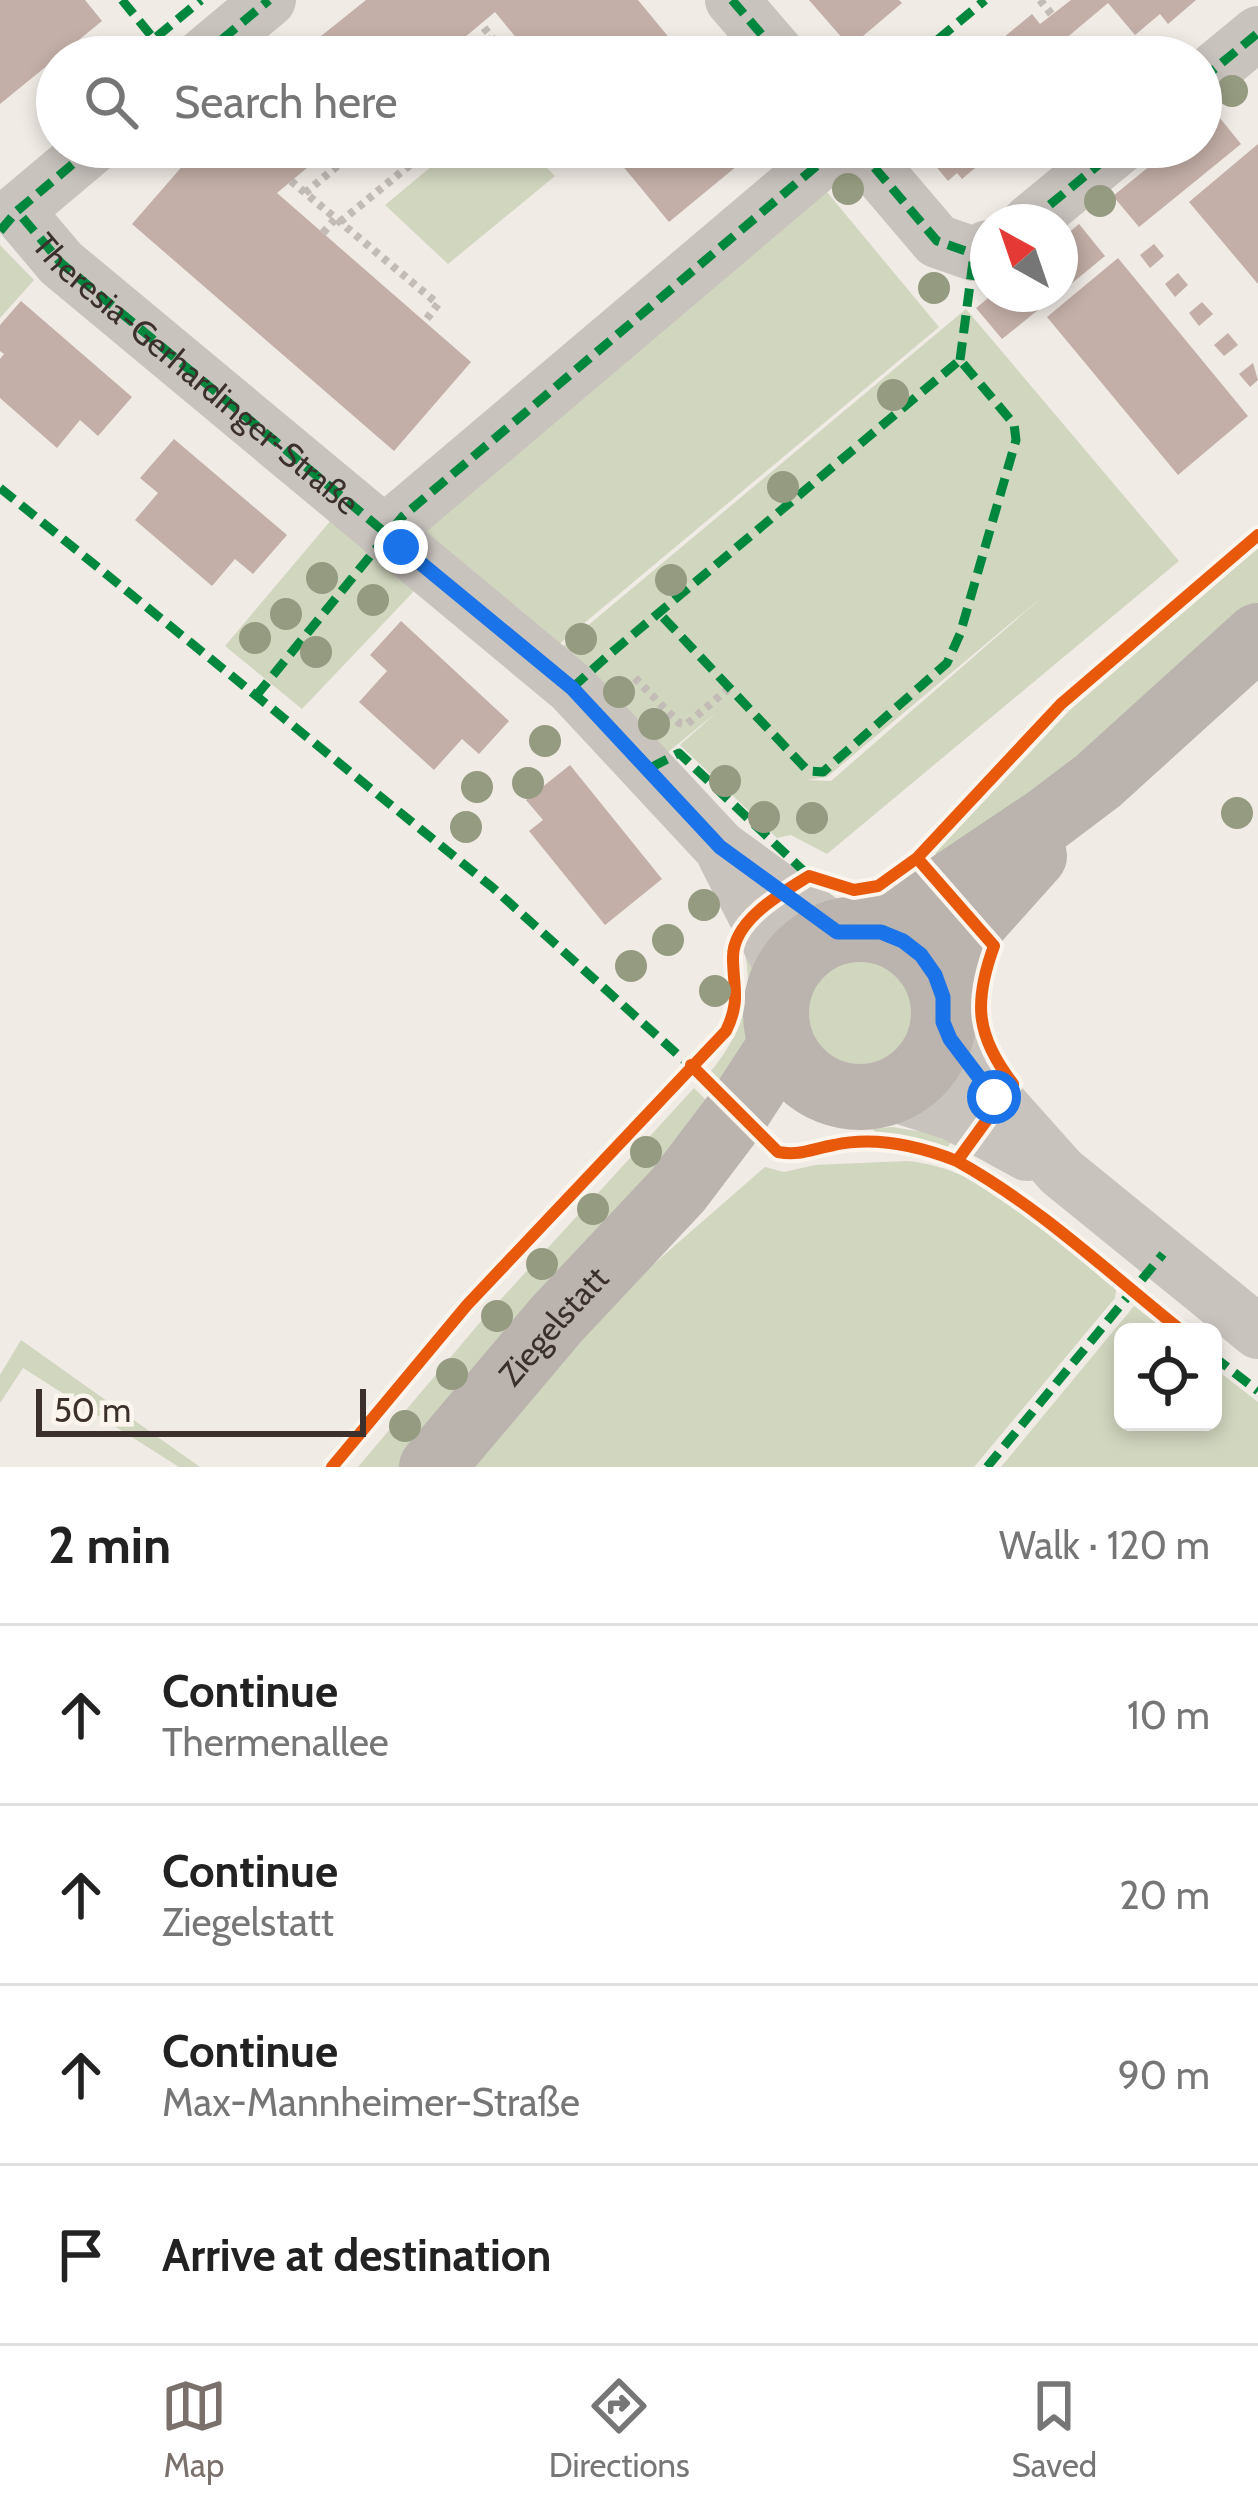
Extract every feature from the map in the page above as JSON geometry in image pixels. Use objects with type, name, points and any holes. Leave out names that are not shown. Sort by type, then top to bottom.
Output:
[{"type":"street","points":[[200,36],[269,0]]},
{"type":"street","points":[[733,0],[763,36]]},
{"type":"street","points":[[1222,63],[1258,33]]},
{"type":"street","name":"Theresia-Gerhardinger-Straße","points":[[68,168],[17,211],[61,263],[387,536],[417,504],[814,168]]},
{"type":"street","points":[[875,168],[937,241],[970,253]]},
{"type":"street","points":[[1051,204],[1095,168]]},
{"type":"street","points":[[387,536],[572,688],[720,847],[859,932],[903,941],[921,955],[935,975],[943,1009],[970,1070],[1061,1172],[1258,1332]]},
{"type":"street","name":"Ziegelstatt","points":[[785,974],[816,941],[859,932],[1045,821],[1098,781],[1258,636]]},
{"type":"street","name":"Ziegelstatt","points":[[678,1190],[808,1105],[908,1082],[926,1065],[938,1045],[943,1009],[974,923],[1098,781]]},
{"type":"street","points":[[720,847],[785,974],[776,1009],[782,1045],[807,1079],[954,1114],[1061,1172]]},
{"type":"street","name":"Ziegelstatt","points":[[432,1467],[557,1319],[678,1190],[782,1045]]},
{"type":"path","points":[[1040,0],[1052,15]]},
{"type":"path","points":[[481,24],[490,36]]},
{"type":"path","points":[[305,193],[335,168]]},
{"type":"path","points":[[323,233],[405,168]]},
{"type":"path","points":[[291,181],[438,304],[424,321]]},
{"type":"path","points":[[625,667],[680,723],[687,724],[728,689]]},
{"type":"green space","points":[[430,168],[547,168],[555,176],[448,264],[385,205]]},
{"type":"green space","points":[[822,186],[939,327],[552,650],[404,531]]},
{"type":"green space","points":[[0,245],[34,280],[0,318]]},
{"type":"green space","points":[[966,309],[1179,561],[827,854],[791,835],[777,838],[680,745],[717,712],[667,753],[555,653]],"holes":[[[1048,592],[831,781],[807,780],[827,777]]]},
{"type":"green space","points":[[332,519],[416,589],[302,709],[225,646]]},
{"type":"green space","points":[[1258,548],[1258,605],[948,869],[935,853],[1070,710]]},
{"type":"green space","points":[[742,943],[759,960],[755,1021],[745,1060],[726,1089],[710,1072],[731,1043],[744,1011],[748,978]]},
{"type":"green space","points":[[860,956],[881,960],[899,972],[911,990],[915,1011],[911,1032],[899,1050],[881,1062],[860,1066],[839,1062],[821,1050],[809,1032],[805,1011],[809,990],[821,972],[839,960]]},
{"type":"green space","points":[[694,1088],[711,1105],[402,1467],[358,1467],[482,1320]]},
{"type":"green space","points":[[892,1127],[954,1137],[947,1148],[876,1134],[873,1129]]},
{"type":"green space","points":[[907,1161],[966,1177],[993,1192],[1116,1290],[1115,1298],[974,1467],[469,1467],[593,1317],[765,1167],[784,1172],[815,1165]]},
{"type":"green space","points":[[1134,1306],[1156,1323],[1120,1323]]},
{"type":"green space","points":[[1114,1330],[1114,1431],[1222,1431],[1222,1374],[1258,1402],[1258,1467],[1001,1467]]},
{"type":"green space","points":[[21,1340],[200,1467],[179,1467],[23,1368],[0,1403],[0,1375]]},
{"type":"building","points":[[0,0],[85,0],[102,21],[84,36],[36,36],[36,75],[0,104]]},
{"type":"building","points":[[366,0],[638,0],[668,36],[515,36],[495,12],[466,36],[321,36]]},
{"type":"building","points":[[809,0],[902,3],[863,36],[840,36]]},
{"type":"building","points":[[1071,0],[1196,0],[1168,24],[1160,14],[1135,35],[1108,3],[1069,36],[1005,36],[1032,14],[1040,24]]},
{"type":"building","points":[[1222,121],[1241,144],[1222,159]]},
{"type":"building","points":[[1258,144],[1258,284],[1189,202]]},
{"type":"building","points":[[181,168],[307,168],[277,193],[471,362],[394,451],[132,224]]},
{"type":"building","points":[[624,168],[735,168],[669,222]]},
{"type":"building","points":[[937,168],[975,168],[962,179],[957,173],[948,181]]},
{"type":"building","points":[[1147,168],[1212,168],[1139,227],[1113,196]]},
{"type":"building","points":[[1078,225],[1105,256],[1078,278]]},
{"type":"building","points":[[1154,244],[1164,256],[1150,268],[1140,255]]},
{"type":"building","points":[[1118,258],[1248,416],[1178,475],[1047,317],[1053,312],[1078,312],[1078,291]]},
{"type":"building","points":[[1178,273],[1188,285],[1175,297],[1165,284]]},
{"type":"building","points":[[21,301],[132,397],[98,436],[80,420],[57,448],[0,398],[4,354],[0,325]]},
{"type":"building","points":[[1202,302],[1213,314],[1199,326],[1189,313]]},
{"type":"building","points":[[979,312],[1036,312],[1002,339]]},
{"type":"building","points":[[1228,333],[1238,345],[1224,356],[1214,345]]},
{"type":"building","points":[[1253,363],[1258,380],[1250,387],[1239,374]]},
{"type":"building","points":[[174,439],[287,535],[253,574],[235,559],[212,586],[135,520],[158,493],[140,478]]},
{"type":"building","points":[[401,621],[509,721],[479,754],[462,739],[434,770],[359,702],[387,671],[370,655]]},
{"type":"building","points":[[570,765],[662,879],[605,925],[529,831],[543,820],[526,800]]},
{"type":"marked path","points":[[122,0],[152,36]]},
{"type":"marked path","points":[[158,36],[201,0]]},
{"type":"marked path","points":[[226,36],[269,0]]},
{"type":"marked path","points":[[732,0],[763,36]]},
{"type":"marked path","points":[[942,36],[985,0]]},
{"type":"marked path","points":[[1222,63],[1258,33]]},
{"type":"marked path","points":[[68,168],[17,211],[61,263],[572,688],[650,768],[679,753],[809,876]]},
{"type":"marked path","points":[[256,696],[402,517],[814,168]]},
{"type":"marked path","points":[[875,168],[937,241],[970,253]]},
{"type":"marked path","points":[[1051,204],[1095,168]]},
{"type":"marked path","points":[[0,231],[17,211]]},
{"type":"marked path","points":[[960,360],[970,284]]},
{"type":"marked path","points":[[572,688],[611,653],[960,360],[1014,424],[1016,440],[960,634],[947,663],[823,772],[808,771],[659,613]]},
{"type":"marked path","points":[[0,488],[492,887],[696,1071]]},
{"type":"marked path","points":[[987,1467],[1163,1254]]},
{"type":"marked path","points":[[1222,1363],[1258,1391]]},
{"type":"cycle path","points":[[332,1467],[467,1305],[726,1031],[735,1002],[735,944],[750,920],[809,876],[854,890],[878,886],[917,858],[1061,704],[1258,535]]},
{"type":"cycle path","points":[[691,1065],[778,1152],[881,1142],[957,1161],[1013,1084],[991,1050],[982,1018],[983,985],[994,946],[917,858]]},
{"type":"cycle path","points":[[957,1161],[1045,1220],[1172,1323]]},
{"type":"route","points":[[401,547],[572,688],[720,847],[837,932],[881,932],[921,955],[943,997],[943,1022],[950,1039],[994,1097]]}]
